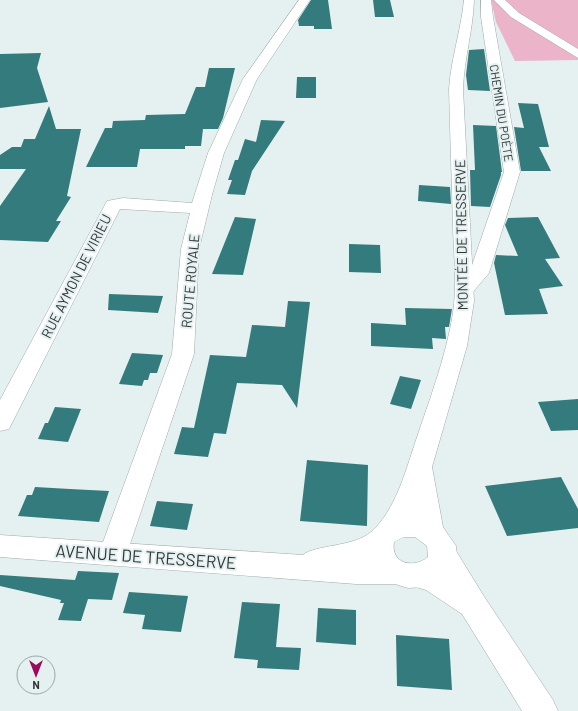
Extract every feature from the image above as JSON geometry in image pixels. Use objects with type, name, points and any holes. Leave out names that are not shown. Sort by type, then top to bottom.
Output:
[{"type":"street","name":"ROUTE ROYALE","points":[[113,553],[183,354],[190,249],[199,209],[216,153],[250,79],[305,0]]},
{"type":"street","name":"MONTÉE DE TRESSERVE","points":[[421,466],[461,326],[464,309],[465,289],[456,66],[466,25],[469,0]]},
{"type":"street","points":[[466,25],[474,25],[477,0]]},
{"type":"street","name":"CHEMIN DU POÈTE","points":[[465,289],[479,273],[512,172],[487,17],[486,0]]},
{"type":"street","points":[[499,0],[514,15],[578,54]]},
{"type":"street","name":"RUE AYMON DE VIRIEU","points":[[0,423],[113,205],[123,203],[199,209]]},
{"type":"street","points":[[421,466],[385,535],[380,552],[385,564],[408,574],[434,580],[474,607]]},
{"type":"street","points":[[421,466],[423,493],[437,543],[474,607],[541,711]]},
{"type":"street","name":"AVENUE DE TRESSERVE","points":[[0,546],[292,566],[356,572],[408,574],[431,572],[440,564],[437,543],[420,526],[409,524],[399,525],[370,547],[349,554],[292,566]]},
{"type":"shaded area","points":[[491,0],[578,0],[578,60],[515,61],[496,22]]},
{"type":"building","points":[[311,0],[328,0],[332,29],[314,29],[314,26],[299,26],[298,20]]},
{"type":"building","points":[[373,0],[390,0],[394,17],[375,17]]},
{"type":"building","points":[[484,49],[490,91],[468,90],[466,75],[469,50]]},
{"type":"building","points":[[41,53],[37,68],[48,102],[0,108],[0,54]]},
{"type":"building","points":[[209,68],[235,68],[223,118],[218,129],[203,129],[201,146],[185,146],[185,149],[140,149],[137,167],[86,167],[105,128],[112,128],[113,121],[145,120],[146,115],[185,114],[196,87],[205,87]]},
{"type":"building","points":[[297,77],[316,77],[316,98],[296,98]]},
{"type":"building","points":[[518,103],[538,104],[549,147],[539,147],[551,171],[521,171],[514,127],[524,128]]},
{"type":"building","points":[[49,106],[56,129],[81,129],[67,196],[71,197],[56,221],[61,221],[48,242],[0,240],[0,206],[26,169],[0,169],[0,155],[12,147],[21,147],[24,139],[35,139]]},
{"type":"building","points":[[261,120],[285,121],[252,171],[245,195],[227,194],[232,180],[228,180],[235,160],[238,160],[245,139],[256,142]]},
{"type":"building","points":[[473,125],[496,126],[502,172],[490,207],[471,206],[470,170],[475,170]]},
{"type":"building","points":[[419,185],[450,187],[451,204],[418,201]]},
{"type":"building","points":[[235,217],[256,219],[243,275],[212,274]]},
{"type":"building","points":[[538,217],[560,258],[545,259],[563,286],[539,289],[548,314],[505,315],[494,263],[496,255],[518,256],[505,225],[508,218]]},
{"type":"building","points":[[349,244],[380,245],[381,273],[349,272]]},
{"type":"building","points":[[109,294],[163,296],[158,313],[108,310]]},
{"type":"building","points":[[288,301],[310,302],[297,408],[282,385],[237,383],[226,434],[214,433],[208,457],[174,454],[182,427],[194,428],[210,355],[246,357],[252,325],[285,327]]},
{"type":"building","points":[[405,308],[452,309],[449,327],[445,327],[446,339],[432,338],[433,349],[371,346],[371,323],[406,325]]},
{"type":"building","points":[[132,353],[163,355],[157,373],[150,373],[148,380],[144,380],[142,386],[119,384]]},
{"type":"building","points":[[400,376],[421,380],[411,409],[390,404]]},
{"type":"building","points":[[578,399],[578,430],[551,431],[538,402]]},
{"type":"building","points":[[55,407],[81,409],[68,442],[38,439],[45,423],[48,423]]},
{"type":"building","points":[[307,460],[368,465],[367,526],[300,521]]},
{"type":"building","points":[[561,477],[578,509],[578,528],[507,536],[485,486]]},
{"type":"building","points":[[35,487],[109,491],[99,522],[18,516],[27,495],[32,495]]},
{"type":"building","points":[[157,501],[193,504],[187,530],[150,526]]},
{"type":"building","points":[[78,571],[119,573],[112,600],[88,599],[81,621],[58,620],[64,603],[60,603],[61,600],[0,586],[0,575],[75,580]]},
{"type":"building","points":[[129,592],[188,596],[181,632],[142,629],[145,615],[123,613]]},
{"type":"building","points":[[242,602],[280,604],[276,647],[301,648],[299,670],[257,668],[258,660],[234,658]]},
{"type":"building","points":[[318,608],[356,610],[356,645],[316,642]]},
{"type":"building","points":[[396,635],[449,639],[452,690],[397,686]]}]
